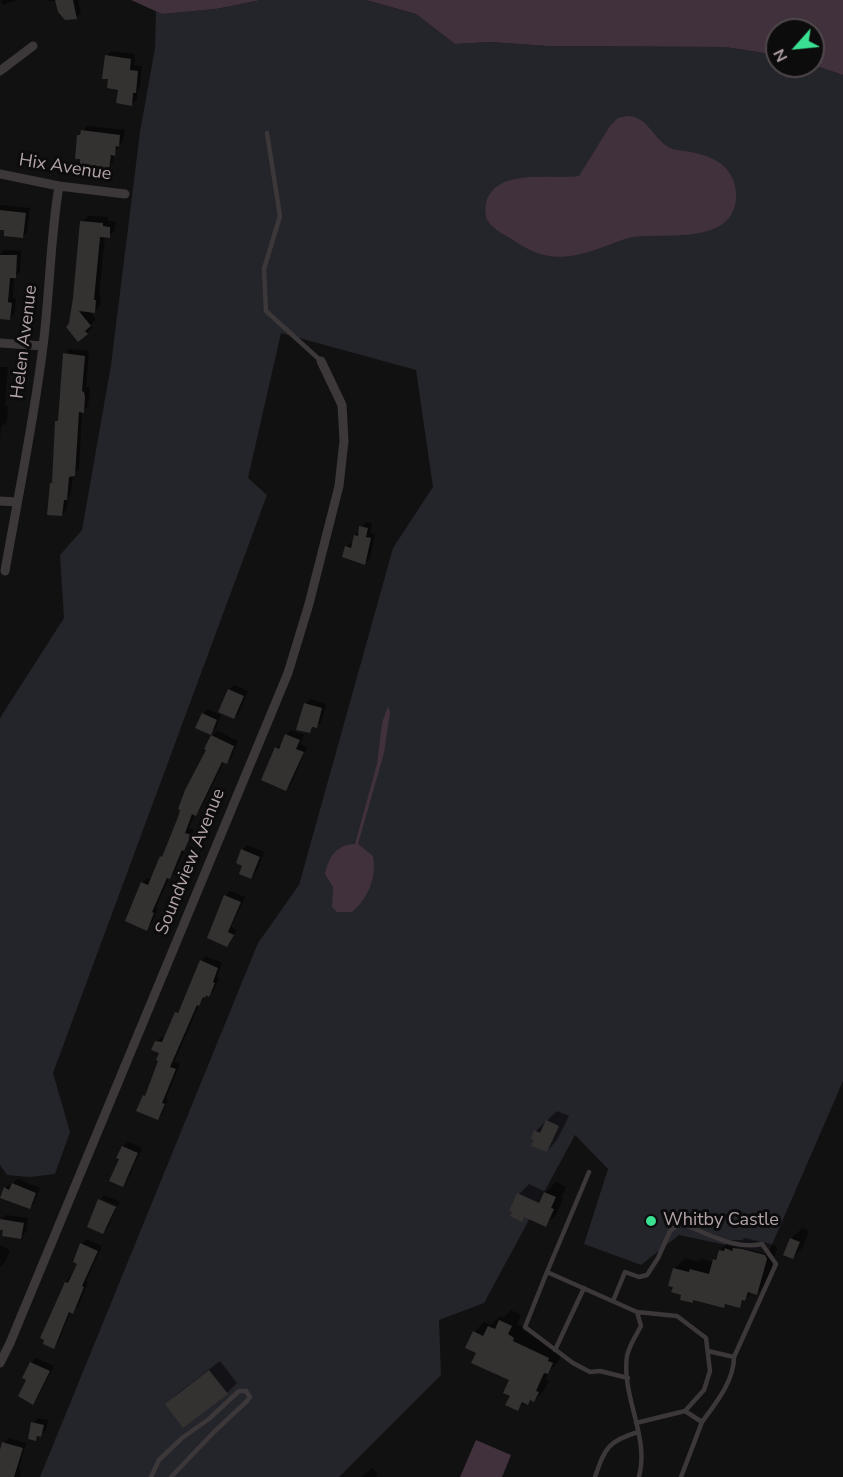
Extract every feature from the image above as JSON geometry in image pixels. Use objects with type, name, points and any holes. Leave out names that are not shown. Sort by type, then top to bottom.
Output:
[{"type":"street","points":[[0,71],[33,46]]},
{"type":"street","name":"Hix Avenue","points":[[0,174],[58,186],[125,194]]},
{"type":"street","name":"Helen Avenue","points":[[6,572],[44,346],[52,229],[58,186]]},
{"type":"street","points":[[0,343],[44,346]]},
{"type":"street","name":"Soundview Avenue","points":[[0,1363],[288,673],[309,604],[339,486],[342,464],[344,441],[342,405],[321,361]]},
{"type":"street","points":[[0,501],[17,502]]},
{"type":"lane","points":[[267,133],[280,216],[264,269],[266,311],[321,361]]},
{"type":"lane","points":[[589,1172],[525,1327],[555,1350],[590,1372],[600,1371],[628,1378]]},
{"type":"lane","points":[[616,1302],[625,1272],[639,1277],[647,1275],[670,1232],[681,1223],[740,1245],[762,1244],[776,1264],[734,1357],[734,1366],[719,1399],[702,1422],[681,1477]]},
{"type":"lane","points":[[547,1272],[637,1312],[677,1316],[706,1338],[710,1371],[704,1390],[685,1411],[636,1423]]},
{"type":"lane","points":[[555,1350],[584,1288]]},
{"type":"lane","points":[[637,1312],[641,1326],[627,1356],[628,1378],[638,1432],[641,1468],[639,1477]]},
{"type":"lane","points":[[708,1351],[734,1357]]},
{"type":"lane","points":[[151,1477],[159,1460],[182,1438],[209,1419],[239,1390],[246,1391],[250,1397],[247,1401],[171,1477]]},
{"type":"lane","points":[[685,1411],[702,1422]]},
{"type":"lane","points":[[595,1477],[608,1448],[618,1438],[638,1432]]},
{"type":"shaded area","points":[[131,0],[261,0],[216,9],[162,14]]},
{"type":"shaded area","points":[[261,0],[366,0],[416,14],[455,44],[490,42],[548,46],[725,47],[765,53],[765,78],[825,78],[825,69],[843,75],[843,1081],[768,1254],[679,1235],[641,1265],[584,1244],[608,1169],[575,1135],[484,1303],[439,1320],[441,1375],[339,1477],[40,1477],[258,943],[299,885],[393,548],[433,487],[416,370],[281,333],[248,478],[267,495],[53,1073],[70,1132],[55,1174],[30,1177],[7,1175],[0,1165],[0,718],[64,618],[60,555],[82,530],[111,365],[140,132],[155,48],[156,11],[162,14],[216,9]]},
{"type":"shaded area","points":[[366,0],[843,0],[843,75],[825,69],[825,18],[765,18],[765,53],[725,47],[548,46],[490,42],[455,44],[416,14]]},
{"type":"shaded area","points":[[627,116],[642,121],[669,147],[710,157],[727,170],[735,186],[736,196],[732,214],[726,221],[709,231],[633,237],[579,254],[556,257],[524,247],[490,224],[485,210],[486,203],[491,192],[501,184],[526,178],[579,176],[610,126],[618,118]]},
{"type":"shaded area","points":[[388,706],[390,713],[384,753],[358,844],[373,856],[374,872],[367,894],[358,907],[352,912],[337,912],[332,907],[333,887],[325,874],[331,857],[338,849],[355,844],[377,764],[382,723]]},
{"type":"shaded area","points":[[476,1440],[511,1455],[502,1477],[460,1477]]},
{"type":"building","points":[[55,0],[73,0],[77,19],[65,20],[58,12]]},
{"type":"building","points":[[105,55],[131,59],[130,70],[138,71],[132,106],[116,103],[118,90],[107,88],[108,79],[102,79]]},
{"type":"building","points":[[81,130],[120,135],[119,147],[116,146],[115,156],[111,155],[109,169],[80,165],[80,159],[75,159],[77,135],[80,135]]},
{"type":"building","points":[[0,210],[26,213],[23,238],[4,236],[4,230],[0,230]]},
{"type":"building","points":[[80,221],[103,223],[103,226],[110,227],[110,238],[100,237],[94,300],[96,300],[95,313],[79,311],[91,326],[85,331],[88,334],[78,342],[66,327],[69,323],[73,298]]},
{"type":"building","points":[[0,255],[17,255],[16,278],[10,278],[8,302],[12,303],[10,320],[0,319]]},
{"type":"building","points":[[63,353],[85,356],[82,391],[85,397],[84,413],[79,412],[75,476],[69,477],[67,500],[64,500],[62,516],[47,515],[50,483],[52,483],[55,421],[58,421]]},
{"type":"building","points":[[359,526],[368,528],[366,537],[371,538],[365,565],[342,557],[345,546],[351,548],[354,535],[358,536]]},
{"type":"building","points":[[228,689],[244,696],[234,719],[218,712]]},
{"type":"building","points":[[304,703],[322,708],[317,728],[312,727],[310,733],[296,730]]},
{"type":"building","points":[[202,713],[217,720],[211,735],[195,728]]},
{"type":"building","points":[[285,734],[300,740],[296,749],[304,752],[286,791],[261,780],[275,747],[279,749]]},
{"type":"building","points":[[211,735],[234,746],[227,764],[222,762],[196,816],[192,814],[185,833],[191,835],[170,879],[167,878],[152,912],[154,913],[147,931],[125,921],[141,882],[148,885],[160,856],[162,857],[178,817],[180,810],[178,809],[185,790],[206,750],[204,749]]},
{"type":"building","points":[[241,849],[260,857],[251,879],[239,874],[242,866],[236,863]]},
{"type":"building","points":[[224,895],[241,902],[228,932],[234,935],[227,947],[207,938]]},
{"type":"building","points":[[200,960],[218,968],[213,982],[215,983],[209,997],[206,995],[205,998],[203,997],[199,1006],[197,1005],[170,1067],[176,1069],[162,1103],[165,1104],[158,1120],[136,1111],[143,1095],[145,1096],[158,1061],[156,1060],[159,1053],[151,1050],[155,1041],[162,1042],[175,1012],[178,1013]]},
{"type":"building","points":[[546,1120],[559,1126],[547,1152],[531,1146],[534,1140],[531,1139],[534,1130],[540,1133]]},
{"type":"building","points":[[122,1146],[138,1153],[123,1187],[109,1181]]},
{"type":"building","points":[[12,1183],[36,1193],[30,1209],[0,1198],[4,1187],[9,1190]]},
{"type":"building","points":[[544,1192],[556,1197],[551,1208],[554,1209],[546,1227],[524,1217],[522,1222],[510,1216],[512,1212],[509,1211],[517,1193],[539,1203]]},
{"type":"building","points":[[98,1199],[116,1207],[103,1234],[87,1227]]},
{"type":"building","points":[[0,1219],[24,1223],[21,1239],[2,1236]]},
{"type":"building","points":[[790,1238],[800,1242],[793,1259],[783,1255]]},
{"type":"building","points":[[80,1243],[98,1251],[82,1286],[84,1287],[73,1314],[69,1312],[54,1349],[43,1344],[44,1340],[40,1338],[65,1282],[68,1283],[77,1264],[73,1262]]},
{"type":"building","points":[[725,1248],[732,1251],[733,1248],[742,1249],[765,1255],[767,1259],[757,1295],[748,1292],[740,1308],[725,1304],[724,1308],[693,1300],[693,1303],[680,1300],[681,1295],[671,1292],[673,1287],[668,1286],[673,1268],[689,1272],[690,1269],[709,1274],[713,1259],[716,1260],[719,1250],[724,1251]]},
{"type":"building","points":[[499,1320],[512,1326],[508,1334],[514,1338],[513,1341],[549,1358],[548,1361],[553,1363],[548,1374],[544,1373],[534,1402],[530,1400],[528,1405],[522,1402],[518,1411],[505,1405],[510,1396],[503,1393],[509,1380],[471,1363],[476,1353],[465,1348],[473,1331],[483,1336],[488,1326],[495,1329]]},
{"type":"building","points":[[30,1362],[50,1371],[33,1405],[18,1396],[26,1380],[22,1378]]},
{"type":"building","points":[[209,1370],[228,1394],[183,1428],[165,1404]]},
{"type":"building","points":[[31,1422],[44,1425],[41,1437],[37,1436],[36,1441],[28,1439]]},
{"type":"building","points":[[2,1442],[23,1448],[14,1477],[0,1477]]},
{"type":"place","name":"Whitby Castle","points":[[651,1221]]}]
